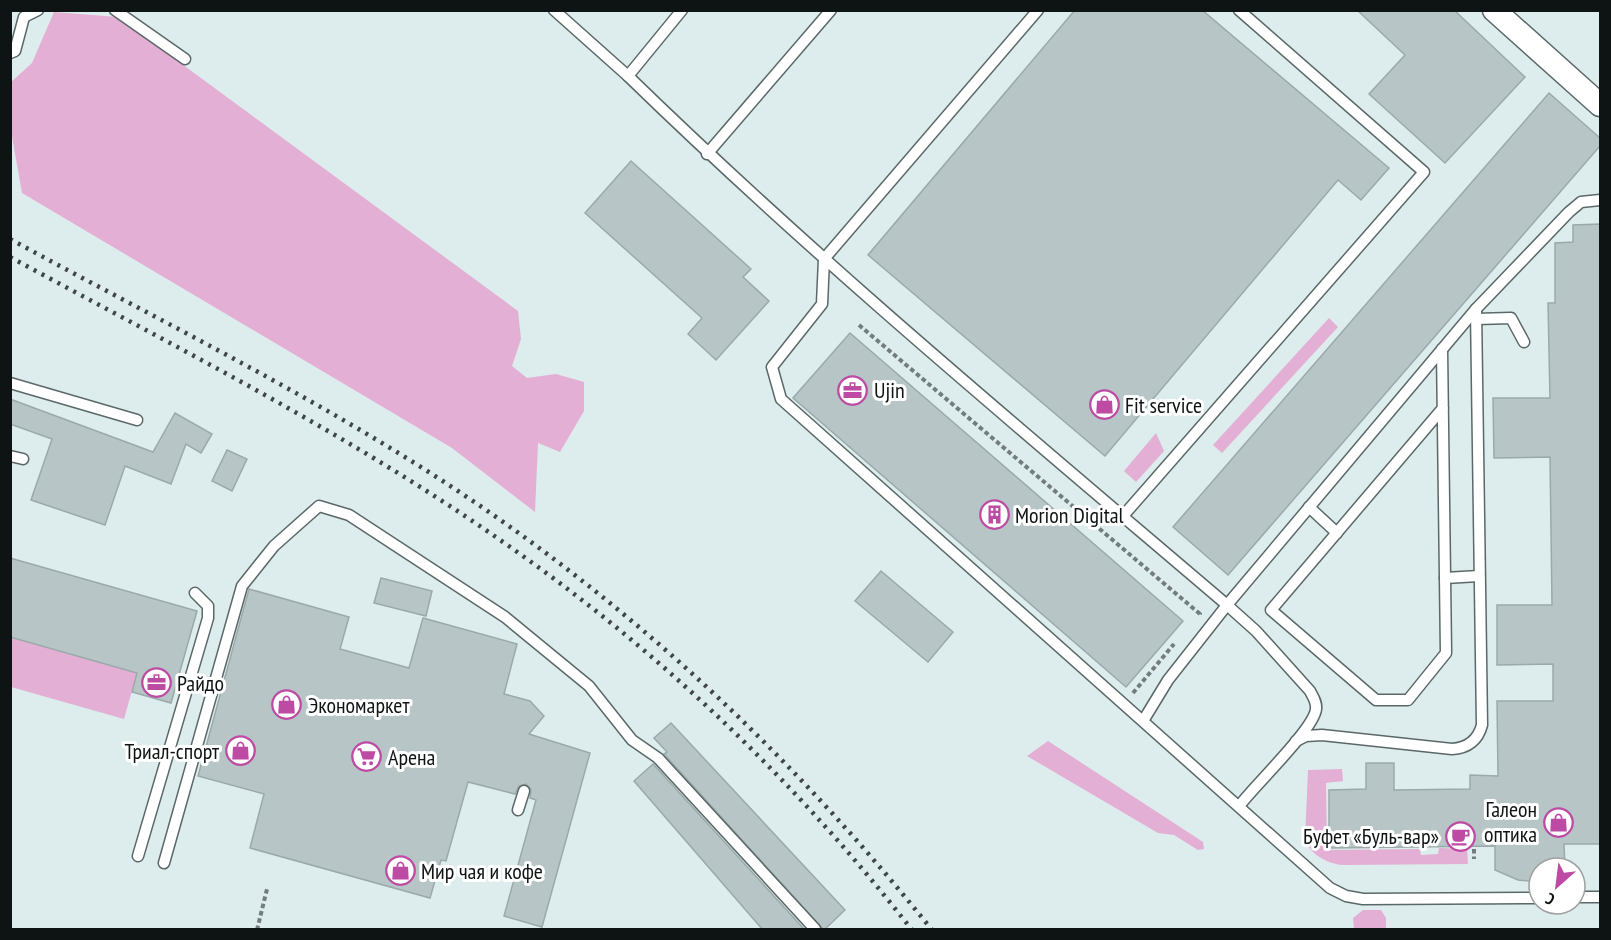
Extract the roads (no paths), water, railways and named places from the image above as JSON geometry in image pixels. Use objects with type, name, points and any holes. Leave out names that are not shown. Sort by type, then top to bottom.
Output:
[{"type":"street","points":[[1494,10],[1600,105]]},
{"type":"lane","points":[[10,52],[15,51],[24,17],[38,10]]},
{"type":"lane","points":[[116,10],[185,59]]},
{"type":"lane","points":[[554,10],[824,259],[1256,631],[1315,700],[1316,709],[1313,717],[1295,741],[1239,805]]},
{"type":"lane","points":[[628,76],[682,10]]},
{"type":"lane","points":[[708,154],[831,10]]},
{"type":"lane","points":[[1038,10],[824,259],[822,304],[772,368],[781,399],[1330,888],[1346,896],[1363,899],[1527,898]]},
{"type":"lane","points":[[1123,516],[1424,172],[1239,10]]},
{"type":"lane","points":[[1143,721],[1168,680],[1227,604],[1442,349],[1569,212],[1581,202],[1600,200]]},
{"type":"lane","points":[[1476,314],[1511,318],[1524,342]]},
{"type":"lane","points":[[1295,741],[1306,736],[1322,735],[1452,749],[1466,746],[1476,739],[1482,725],[1476,314]]},
{"type":"lane","points":[[1442,349],[1443,408],[1446,653],[1407,700],[1376,700],[1271,610],[1443,408]]},
{"type":"lane","points":[[10,383],[137,420]]},
{"type":"lane","points":[[10,456],[23,459]]},
{"type":"lane","points":[[164,863],[242,586],[274,546],[319,506],[349,515],[505,617],[589,686],[632,740],[658,758],[815,929]]},
{"type":"lane","points":[[1309,507],[1337,533]]},
{"type":"lane","points":[[1445,578],[1479,576]]},
{"type":"lane","points":[[138,856],[208,618],[208,606],[195,593]]},
{"type":"lane","points":[[518,810],[524,791]]},
{"type":"railway","points":[[10,239],[237,360],[349,424],[458,491],[525,538],[652,638],[712,692],[826,807],[932,930]]},
{"type":"railway","points":[[10,257],[208,363],[338,437],[465,516],[581,599],[684,685],[733,731],[826,827],[912,930]]},
{"type":"place","name":"Ujin","points":[[853,390]]},
{"type":"place","name":"Fit service","points":[[1104,405]]},
{"type":"place","name":"Morion Digital","points":[[994,515]]},
{"type":"place","name":"Райдо","points":[[156,683]]},
{"type":"place","name":"Экономаркет","points":[[287,705]]},
{"type":"place","name":"Триал-спорт","points":[[240,751]]},
{"type":"place","name":"Арена","points":[[367,757]]},
{"type":"place","name":"Галеон оптика","points":[[1558,822]]},
{"type":"place","name":"Буфет «Буль-вар»","points":[[1460,836]]},
{"type":"place","name":"Мир чая и кофе","points":[[400,871]]}]
